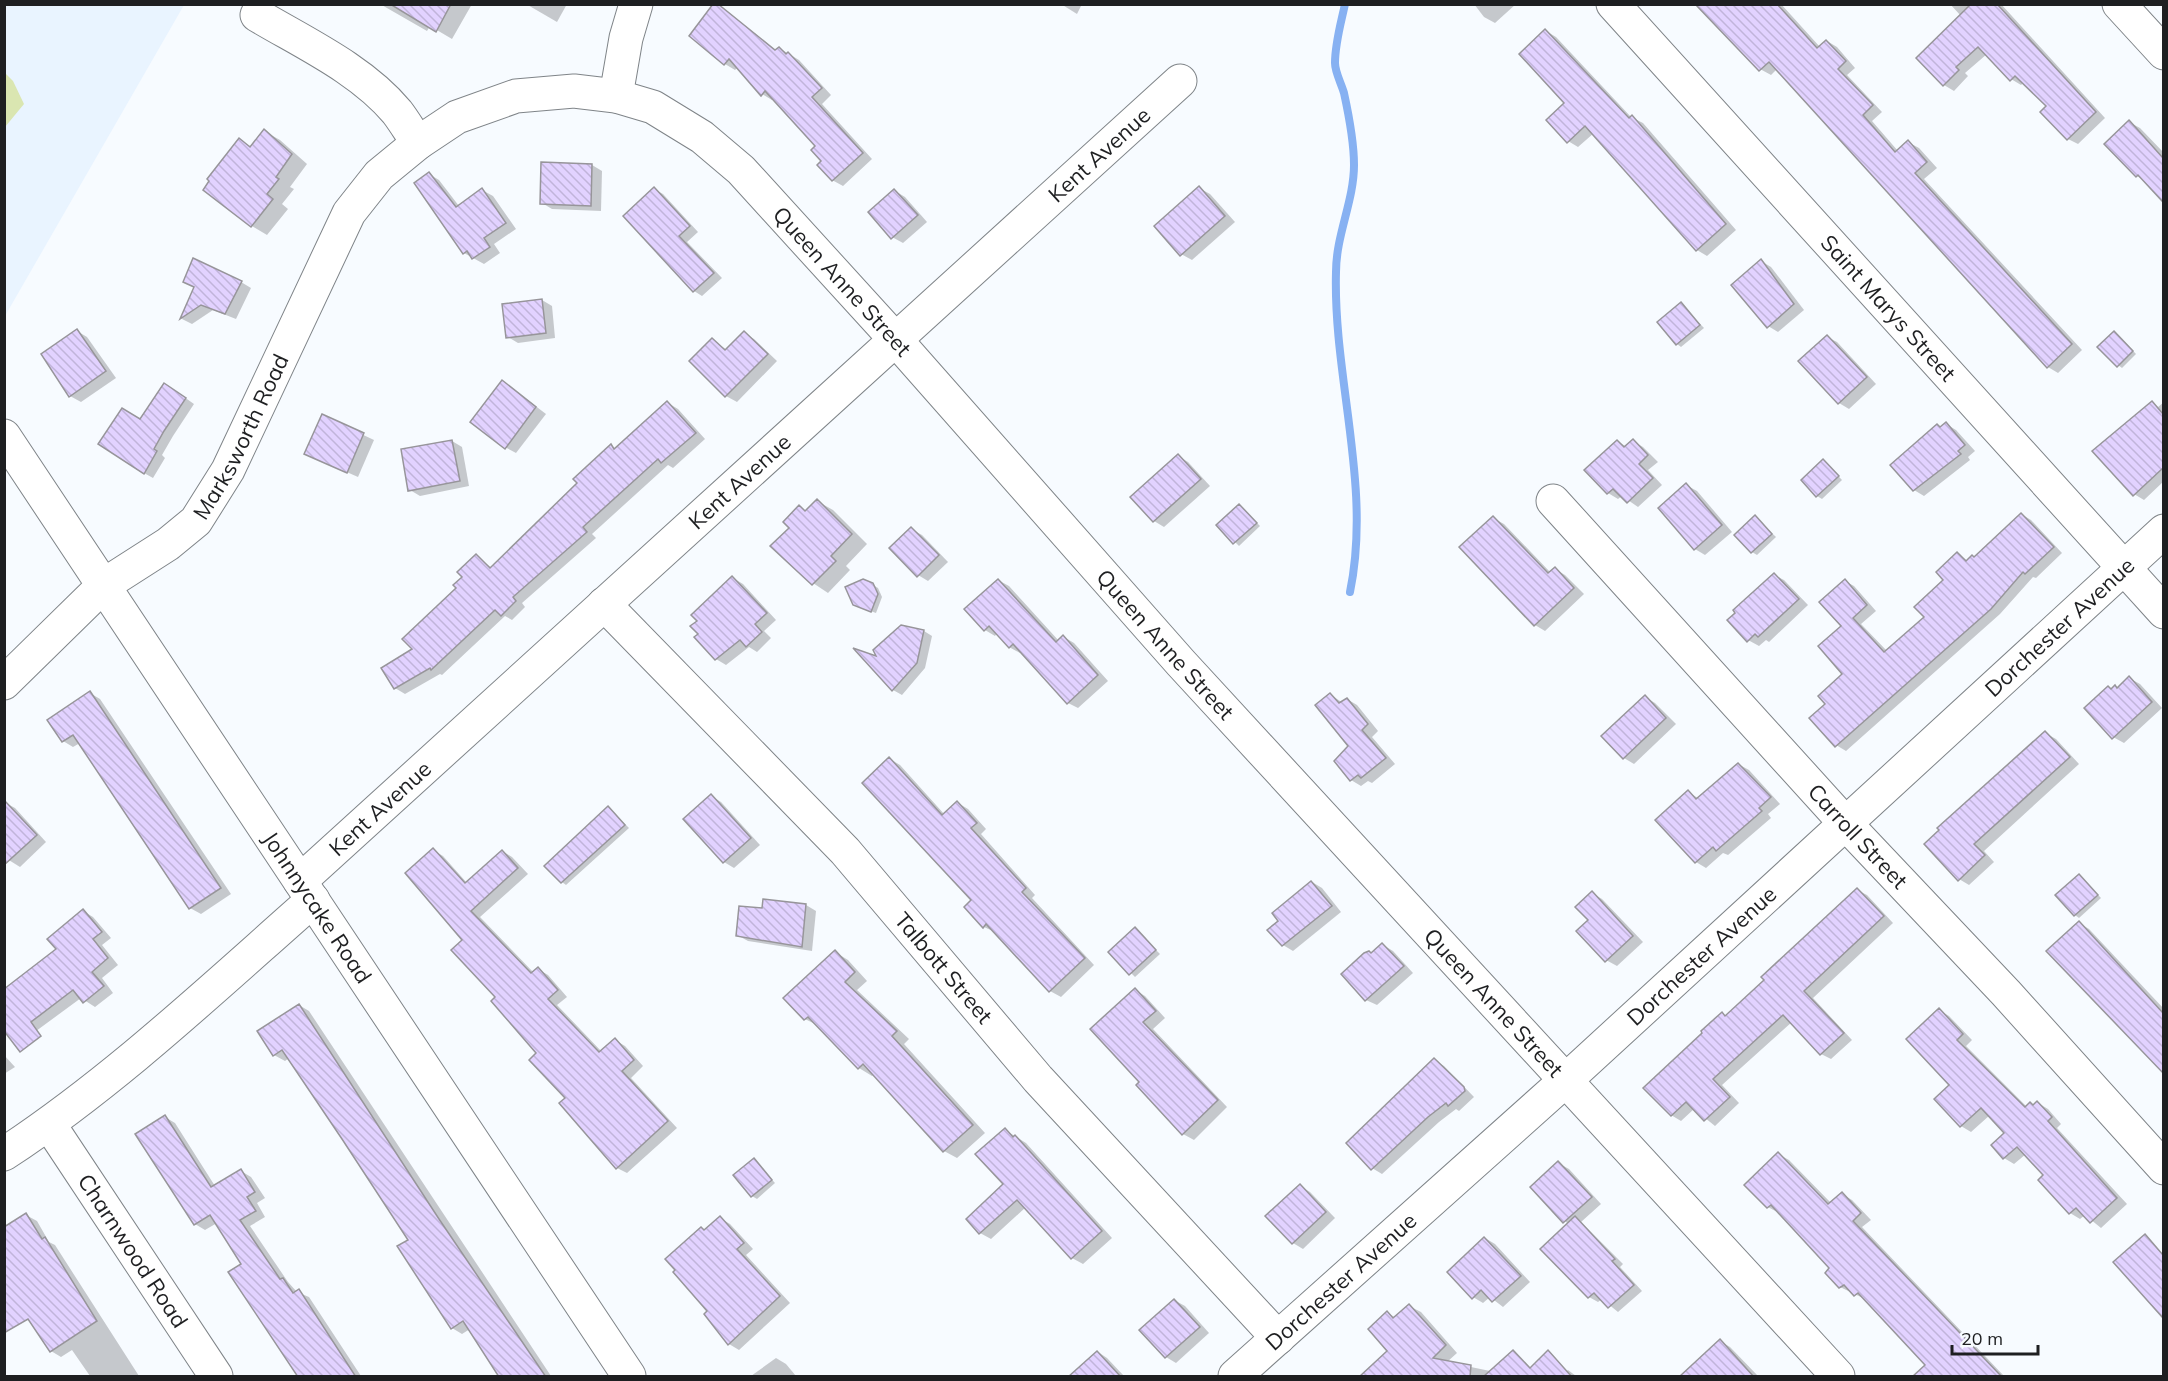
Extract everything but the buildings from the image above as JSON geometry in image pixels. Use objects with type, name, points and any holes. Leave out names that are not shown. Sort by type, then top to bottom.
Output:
[{"type":"street","points":[[616,96],[626,38],[636,4]]},
{"type":"street","name":"Saint Marys Street","points":[[1612,4],[2163,612]]},
{"type":"street","points":[[2119,4],[2163,53]]},
{"type":"street","points":[[257,15],[345,68],[373,89],[396,112],[417,143]]},
{"type":"street","name":"Kent Avenue","points":[[4,1154],[49,1125],[177,1020],[604,604],[1180,81]]},
{"type":"street","name":"Queen Anne Street","points":[[417,143],[457,117],[516,96],[574,91],[616,96],[653,107],[702,137],[741,170],[895,339],[1181,663],[1838,1377]]},
{"type":"street","name":"Marksworth Road","points":[[4,682],[104,585],[168,544],[196,521],[228,470],[349,213],[379,175],[417,143]]},
{"type":"street","name":"Johnnycake Road","points":[[4,436],[629,1377]]},
{"type":"street","name":"Carroll Street","points":[[1554,501],[1846,824],[2006,993],[2163,1168]]},
{"type":"street","name":"Dorchester Avenue","points":[[1235,1377],[1566,1080],[2163,531]]},
{"type":"street","name":"Talbott Street","points":[[604,604],[845,851],[1038,1079],[1278,1338]]},
{"type":"street","name":"Charnwood Road","points":[[49,1125],[216,1377]]},
{"type":"shaded area","points":[[5,5],[184,5],[5,316]]},
{"type":"green space","points":[[5,73],[13,81],[24,104],[5,127]]},
{"type":"waterway","points":[[1345,4],[1335,63],[1344,93],[1354,165],[1336,272],[1340,352],[1357,512],[1356,552],[1350,592]]}]
